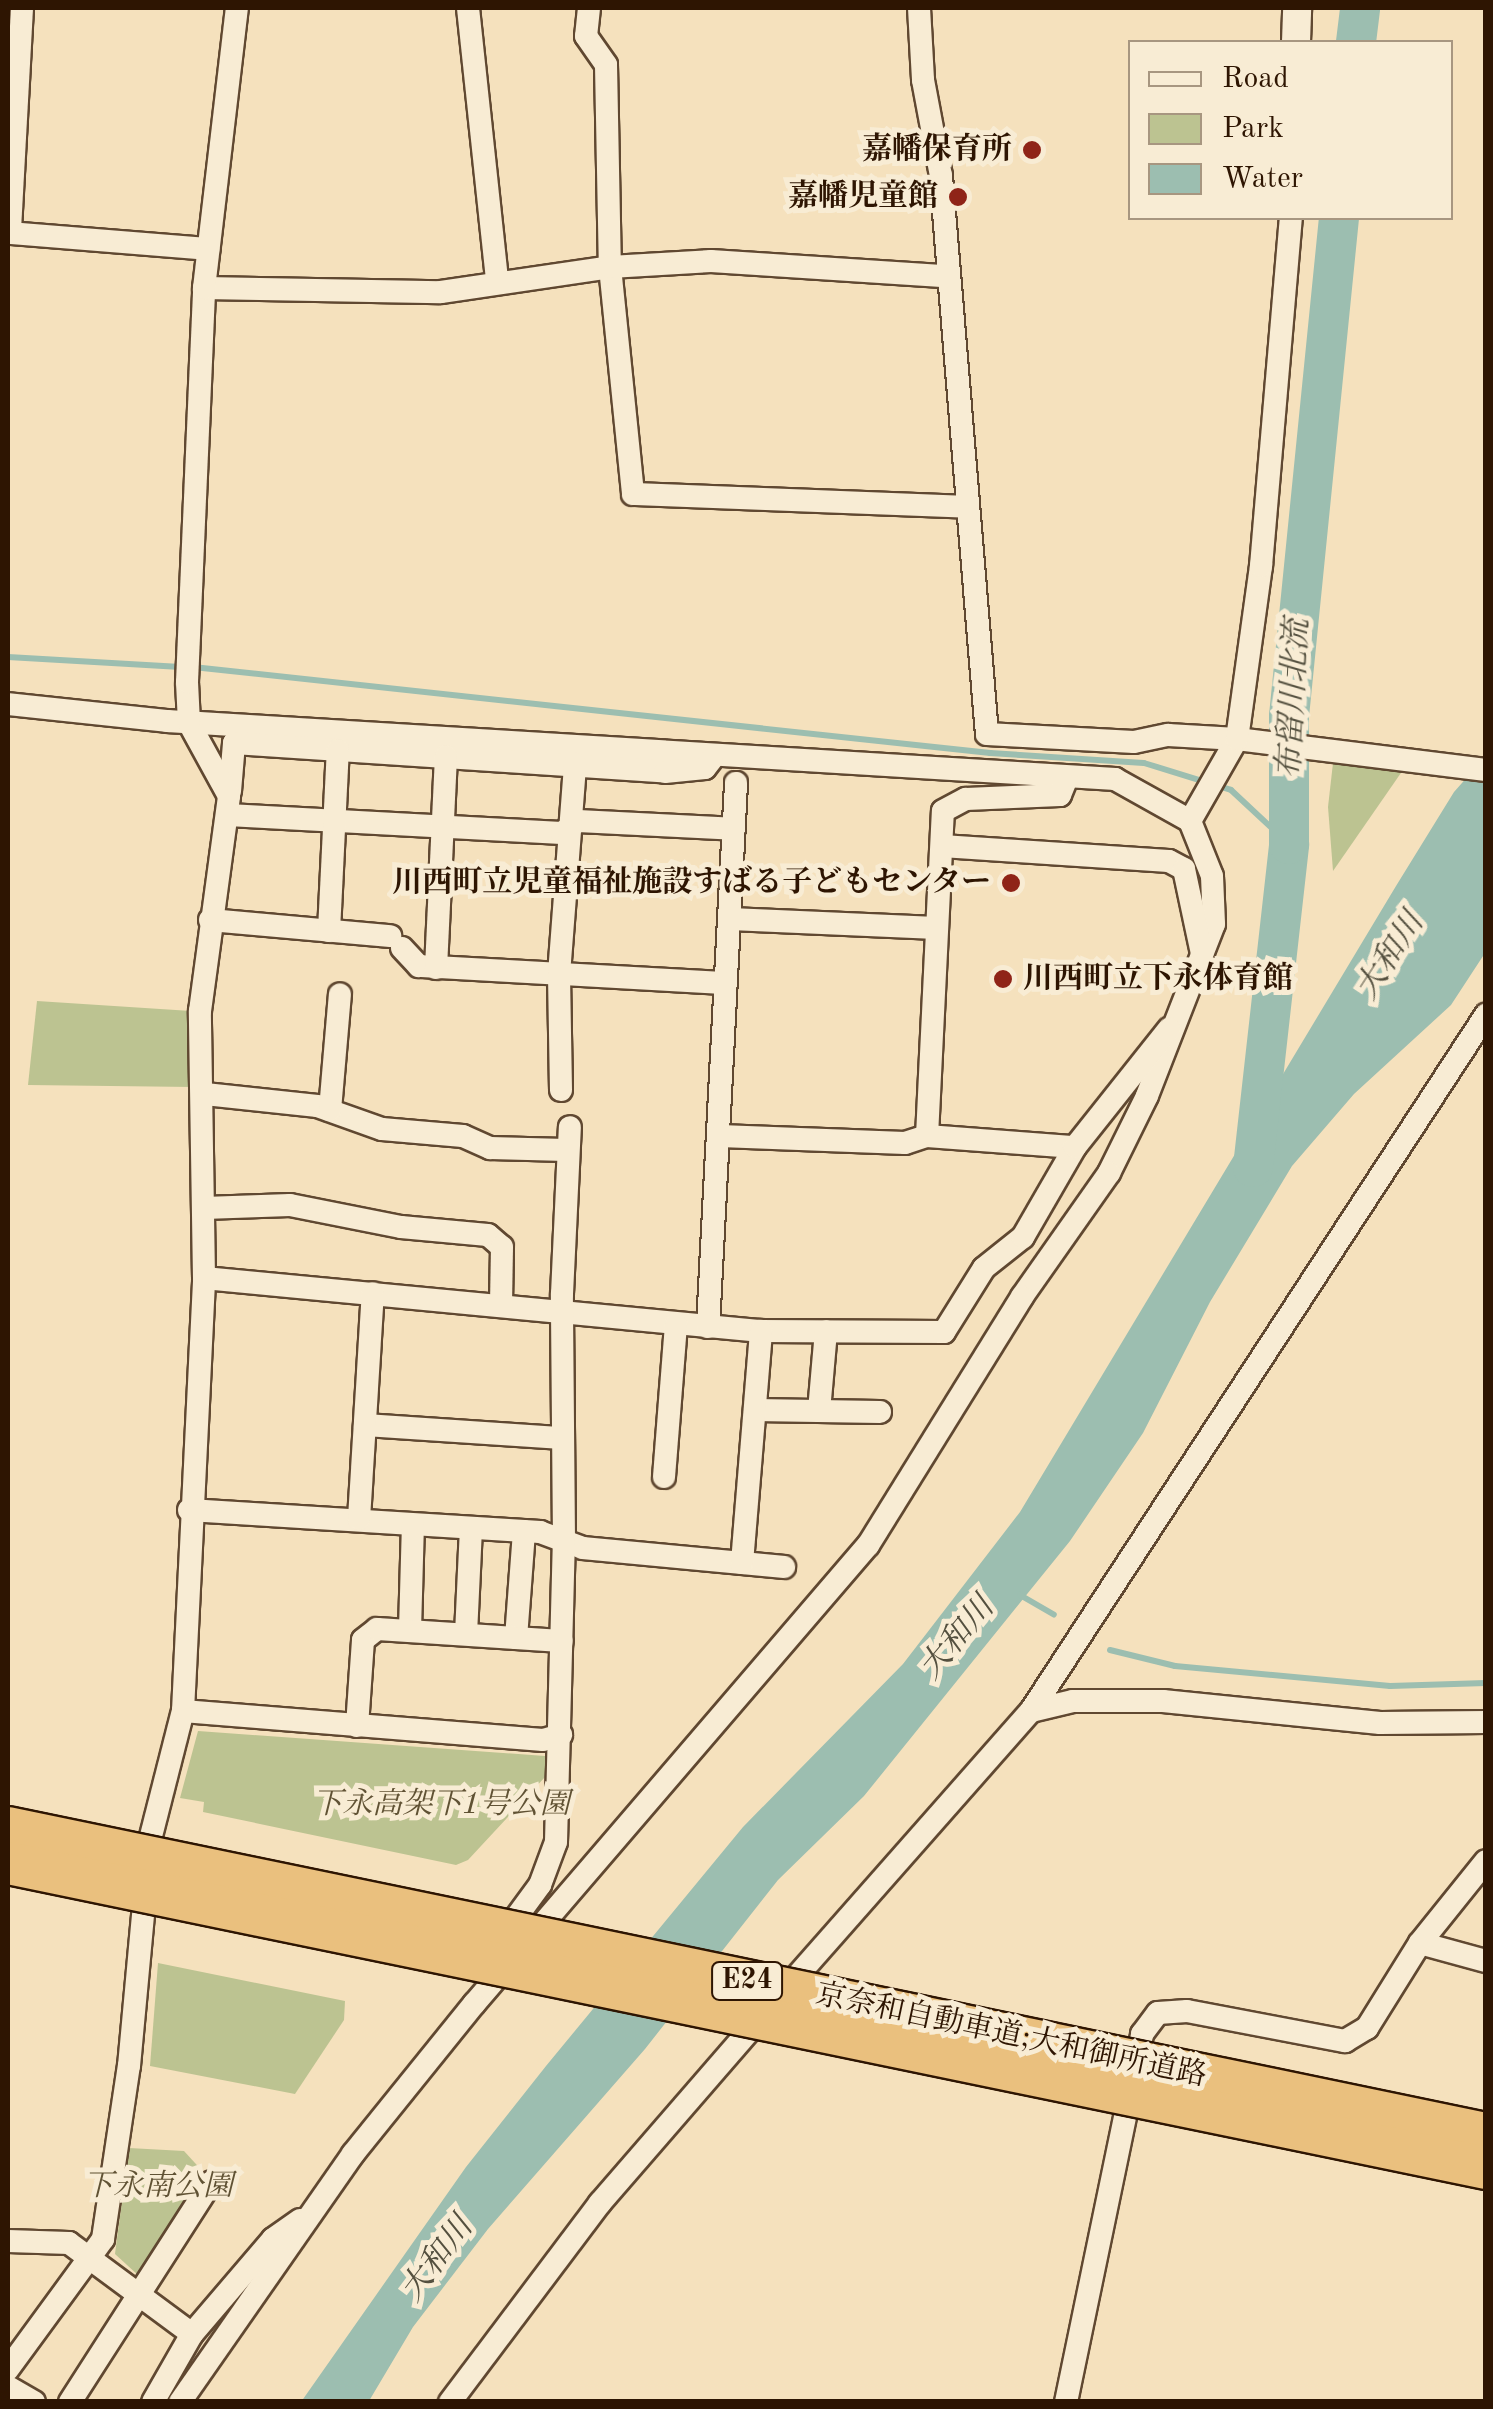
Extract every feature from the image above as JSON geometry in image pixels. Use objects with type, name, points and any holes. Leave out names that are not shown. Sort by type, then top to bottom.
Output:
[{"type":"highway","name":"京奈和自動車道;大和御所道路","points":[[8,1828],[1486,2134]]},
{"type":"highway","name":"京奈和自動車道;大和御所道路","points":[[8,1862],[1486,2168]]},
{"type":"street","points":[[22,8],[10,233],[208,249]]},
{"type":"street","points":[[228,806],[193,731],[186,682],[204,288],[237,8]]},
{"type":"street","points":[[468,8],[498,281]]},
{"type":"street","points":[[589,8],[586,36],[606,65],[610,267],[633,494],[964,507]]},
{"type":"street","points":[[919,8],[987,734],[1133,744],[1168,735],[1245,740],[1486,770]]},
{"type":"street","points":[[1296,8],[1296,40]]},
{"type":"street","points":[[180,2402],[310,2216],[474,2004],[868,1545],[1011,1314],[1109,1172],[1179,1020],[1214,924],[1212,876],[1196,812],[1217,773],[1245,740],[1291,220]]},
{"type":"street","points":[[204,288],[441,292],[610,267],[711,261],[946,276]]},
{"type":"street","points":[[8,704],[193,731],[234,743],[665,772],[704,768],[714,756]]},
{"type":"street","points":[[193,731],[360,728],[714,756],[1068,778],[1116,776],[1196,812]]},
{"type":"street","points":[[12,2356],[103,2239],[130,2066],[150,1840],[183,1711],[189,1510],[204,1278],[205,1094],[200,1011],[234,743]]},
{"type":"street","points":[[1116,776],[1133,744]]},
{"type":"street","points":[[329,932],[338,750]]},
{"type":"street","points":[[436,968],[446,756]]},
{"type":"street","points":[[560,1090],[558,974],[575,764]]},
{"type":"street","points":[[927,1136],[943,811],[966,799],[1060,795],[1068,778]]},
{"type":"street","points":[[708,1327],[736,782]]},
{"type":"street","points":[[228,806],[337,821],[562,833],[578,820],[734,829]]},
{"type":"street","points":[[942,846],[1168,861],[1184,869],[1202,956]]},
{"type":"street","points":[[210,920],[396,942],[419,966],[726,983]]},
{"type":"street","points":[[730,920],[937,928]]},
{"type":"street","points":[[330,1110],[340,994]]},
{"type":"street","points":[[450,2402],[600,2202],[1032,1711],[1486,1015]]},
{"type":"street","points":[[204,1278],[761,1331],[944,1332],[984,1268],[1022,1237],[1075,1147],[1179,1020]]},
{"type":"street","points":[[205,1094],[330,1110],[382,1129],[463,1136],[490,1148],[568,1139],[562,1312],[561,1735],[556,1842],[540,1885],[481,1966],[474,2004]]},
{"type":"street","points":[[720,1136],[906,1143],[927,1136],[1075,1147]]},
{"type":"street","points":[[204,1208],[290,1205],[401,1227],[488,1235],[502,1247],[501,1304]]},
{"type":"street","points":[[359,1519],[372,1293]]},
{"type":"street","points":[[664,1478],[676,1324]]},
{"type":"street","points":[[742,1563],[761,1331]]},
{"type":"street","points":[[819,1411],[826,1332]]},
{"type":"street","points":[[755,1410],[880,1412]]},
{"type":"street","points":[[365,1426],[563,1438]]},
{"type":"street","points":[[189,1510],[524,1531],[583,1548],[784,1568]]},
{"type":"street","points":[[410,1630],[413,1524]]},
{"type":"street","points":[[466,1634],[471,1528]]},
{"type":"street","points":[[516,1638],[524,1531]]},
{"type":"street","points":[[357,1726],[363,1640],[377,1629],[562,1641]]},
{"type":"street","points":[[1032,1711],[1073,1701],[1163,1702],[1380,1722],[1486,1722]]},
{"type":"street","points":[[183,1711],[542,1740],[561,1735]]},
{"type":"street","points":[[1066,2402],[1142,2034],[1158,2013],[1187,2011],[1345,2041],[1367,2028],[1420,1943],[1486,1861]]},
{"type":"street","points":[[1420,1943],[1486,1961]]},
{"type":"street","points":[[70,2402],[211,2182]]},
{"type":"street","points":[[153,2402],[192,2334],[273,2239],[310,2216]]},
{"type":"street","points":[[8,2240],[68,2243],[192,2334]]},
{"type":"street","points":[[8,2388],[34,2402]]},
{"type":"green space","points":[[1333,763],[1403,770],[1333,871],[1328,807]]},
{"type":"green space","points":[[37,1001],[191,1011],[193,1087],[28,1085]]},
{"type":"green space","name":"下永高架下1号公園","points":[[198,1731],[545,1756],[545,1777],[468,1860],[456,1865],[203,1812],[204,1802],[180,1798]]},
{"type":"green space","points":[[158,1963],[345,2001],[344,2020],[295,2094],[150,2066]]},
{"type":"green space","name":"下永南公園","points":[[129,2148],[184,2151],[206,2175],[139,2276],[115,2254]]},
{"type":"water","name":"大和川","points":[[1485,757],[1485,953],[1451,1005],[1354,1094],[1292,1166],[1210,1302],[1143,1433],[1070,1541],[864,1796],[778,1880],[645,2049],[488,2229],[413,2327],[369,2401],[301,2402],[466,2167],[546,2066],[743,1827],[903,1664],[1020,1512],[1396,886],[1454,792]]},
{"type":"waterway","name":"布留川北流","points":[[1356,40],[1360,8]]},
{"type":"waterway","name":"布留川北流","points":[[1253,1167],[1289,844],[1289,716],[1339,220]]},
{"type":"waterway","points":[[8,657],[181,667]]},
{"type":"waterway","points":[[193,667],[990,753],[1144,763],[1231,790],[1289,844]]},
{"type":"waterway","points":[[1020,1595],[1054,1615]]},
{"type":"waterway","points":[[1110,1650],[1175,1666],[1390,1686],[1486,1683]]},
{"type":"place","name":"嘉幡保育所","points":[[1032,150]]},
{"type":"place","name":"嘉幡児童館","points":[[958,197]]},
{"type":"place","name":"川西町立児童福祉施設すばる子どもセンター","points":[[1011,883]]},
{"type":"place","name":"川西町立下永体育館","points":[[1003,979]]}]
